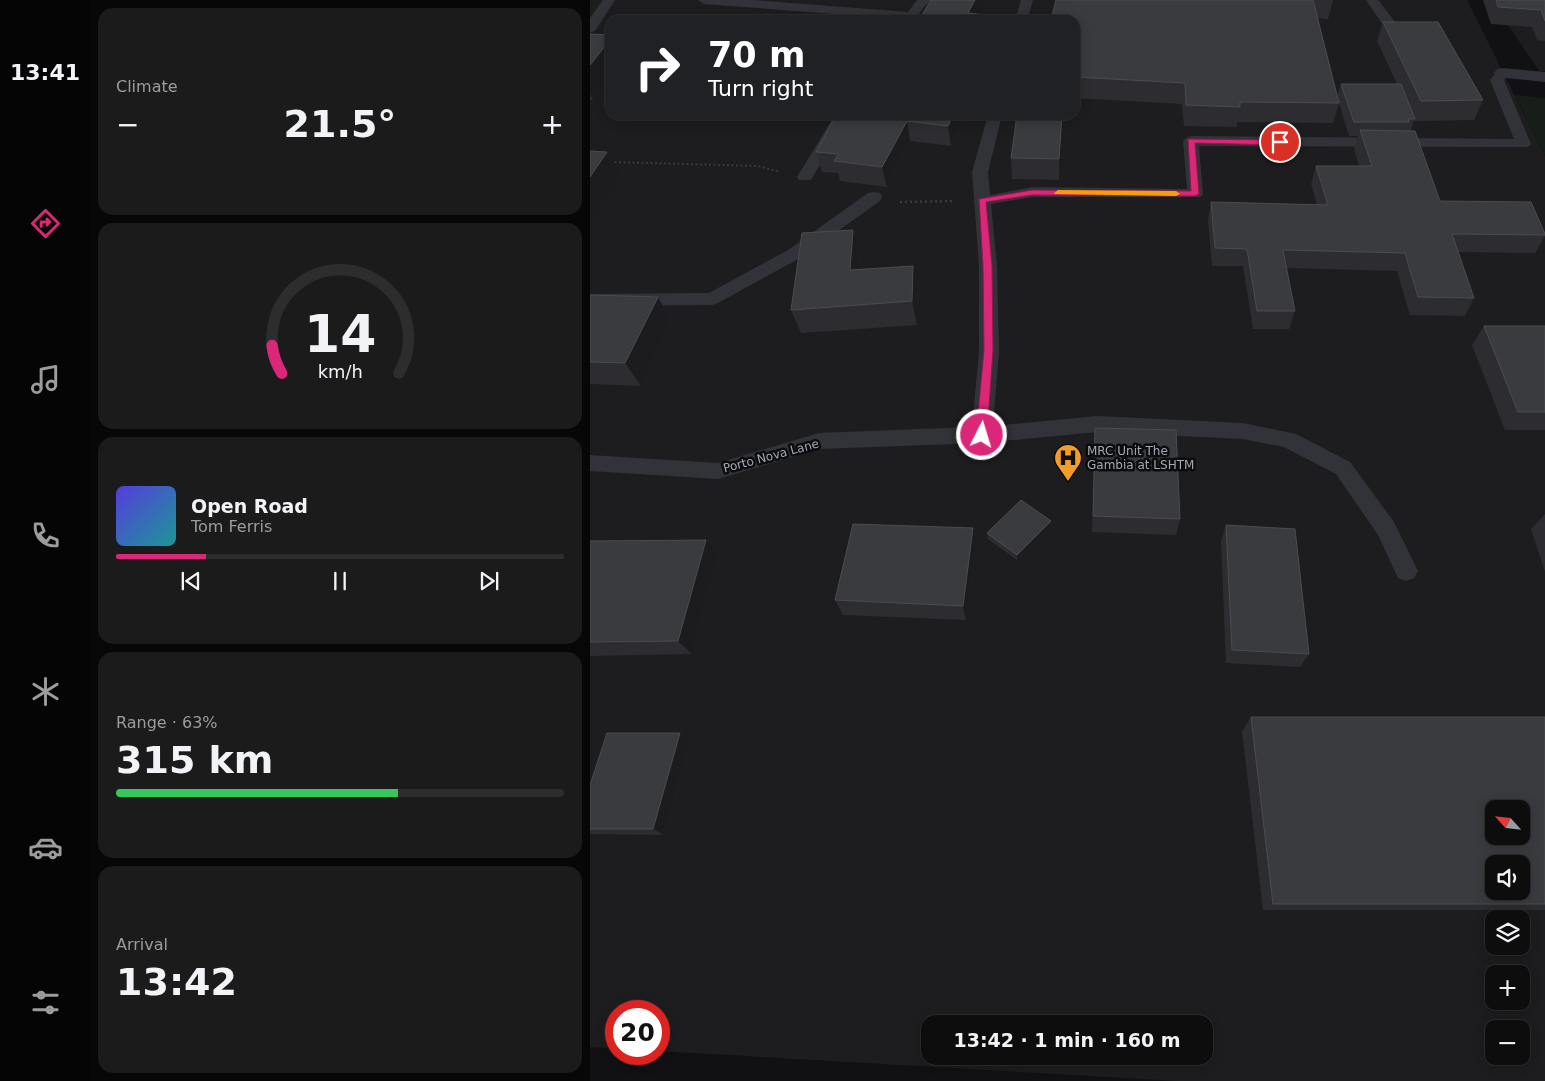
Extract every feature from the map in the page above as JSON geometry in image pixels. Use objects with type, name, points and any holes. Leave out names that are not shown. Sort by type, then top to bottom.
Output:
[{"type":"street","points":[[1503,73],[1545,76]]},
{"type":"lane","points":[[590,28],[609,0]]},
{"type":"lane","points":[[704,0],[876,15]]},
{"type":"lane","points":[[912,15],[925,0]]},
{"type":"lane","points":[[1023,15],[1027,0]]},
{"type":"lane","points":[[1372,0],[1388,22]]},
{"type":"lane","points":[[982,201],[1032,192],[1195,194],[1191,141],[1523,144],[1497,80],[1503,73]]},
{"type":"lane","points":[[805,177],[839,120]]},
{"type":"lane","points":[[982,435],[989,350],[988,266],[980,172],[994,120]]},
{"type":"lane","points":[[590,300],[712,299],[794,254],[874,197]]},
{"type":"lane","name":"Porto Nova Lane","points":[[590,463],[718,471],[819,441],[982,435],[1098,424],[1244,431],[1289,440],[1343,468],[1386,530],[1406,571]]},
{"type":"shaded area","name":"MRC Unit The Gambia at LSHTM","points":[[590,0],[1467,0],[1545,156],[1545,1081],[1178,1081],[670,1052],[670,1000],[605,1000],[605,1048],[590,1047]]},
{"type":"shaded area","points":[[1491,0],[1545,0],[1545,71],[1539,71]]},
{"type":"shaded area","points":[[1515,95],[1545,98],[1545,156]]},
{"type":"building","points":[[931,0],[975,0],[968,13],[986,15],[922,15]]},
{"type":"building","points":[[1056,0],[1313,0],[1339,103],[1240,102],[1240,107],[1186,105],[1185,83],[1080,77],[1080,15],[1052,15]]},
{"type":"building","points":[[1496,0],[1545,0],[1545,21],[1541,10],[1498,7]]},
{"type":"building","points":[[1383,22],[1438,22],[1483,100],[1421,101]]},
{"type":"building","points":[[590,34],[605,35],[605,46],[590,65]]},
{"type":"building","points":[[1341,84],[1401,84],[1415,119],[1408,119],[1409,122],[1354,122]]},
{"type":"building","points":[[833,120],[951,120],[948,126],[907,121],[882,167],[834,161],[839,154],[816,152]]},
{"type":"building","points":[[1016,120],[1062,120],[1059,159],[1011,158]]},
{"type":"building","points":[[1360,130],[1415,131],[1440,201],[1531,202],[1545,235],[1452,234],[1474,298],[1418,297],[1405,253],[1283,250],[1295,311],[1257,311],[1247,249],[1215,248],[1211,202],[1328,205],[1316,166],[1372,166]]},
{"type":"building","points":[[590,151],[607,152],[590,177]]},
{"type":"building","points":[[853,230],[850,270],[913,266],[912,301],[791,310],[802,233]]},
{"type":"building","points":[[590,295],[658,297],[625,363],[590,362]]},
{"type":"building","points":[[1484,326],[1545,326],[1545,412],[1518,412]]},
{"type":"building","points":[[1095,428],[1176,430],[1180,519],[1093,516]]},
{"type":"building","points":[[1021,500],[1051,521],[1017,555],[987,533]]},
{"type":"building","points":[[853,524],[973,528],[963,606],[835,600]]},
{"type":"building","points":[[1226,525],[1295,529],[1309,654],[1232,650]]},
{"type":"building","points":[[706,540],[678,641],[590,642],[590,541]]},
{"type":"building","points":[[1251,717],[1545,717],[1545,904],[1273,904]]},
{"type":"building","points":[[607,733],[680,733],[653,829],[590,829],[590,785]]},
{"type":"slow traffic","points":[[1058,193],[1176,194]]},
{"type":"place","name":"MRC Unit The Gambia at LSHTM","points":[[1068,482]]},
{"type":"route","points":[[982,435],[989,350],[988,266],[982,201],[1032,192],[1195,194],[1191,141],[1280,142]]}]
